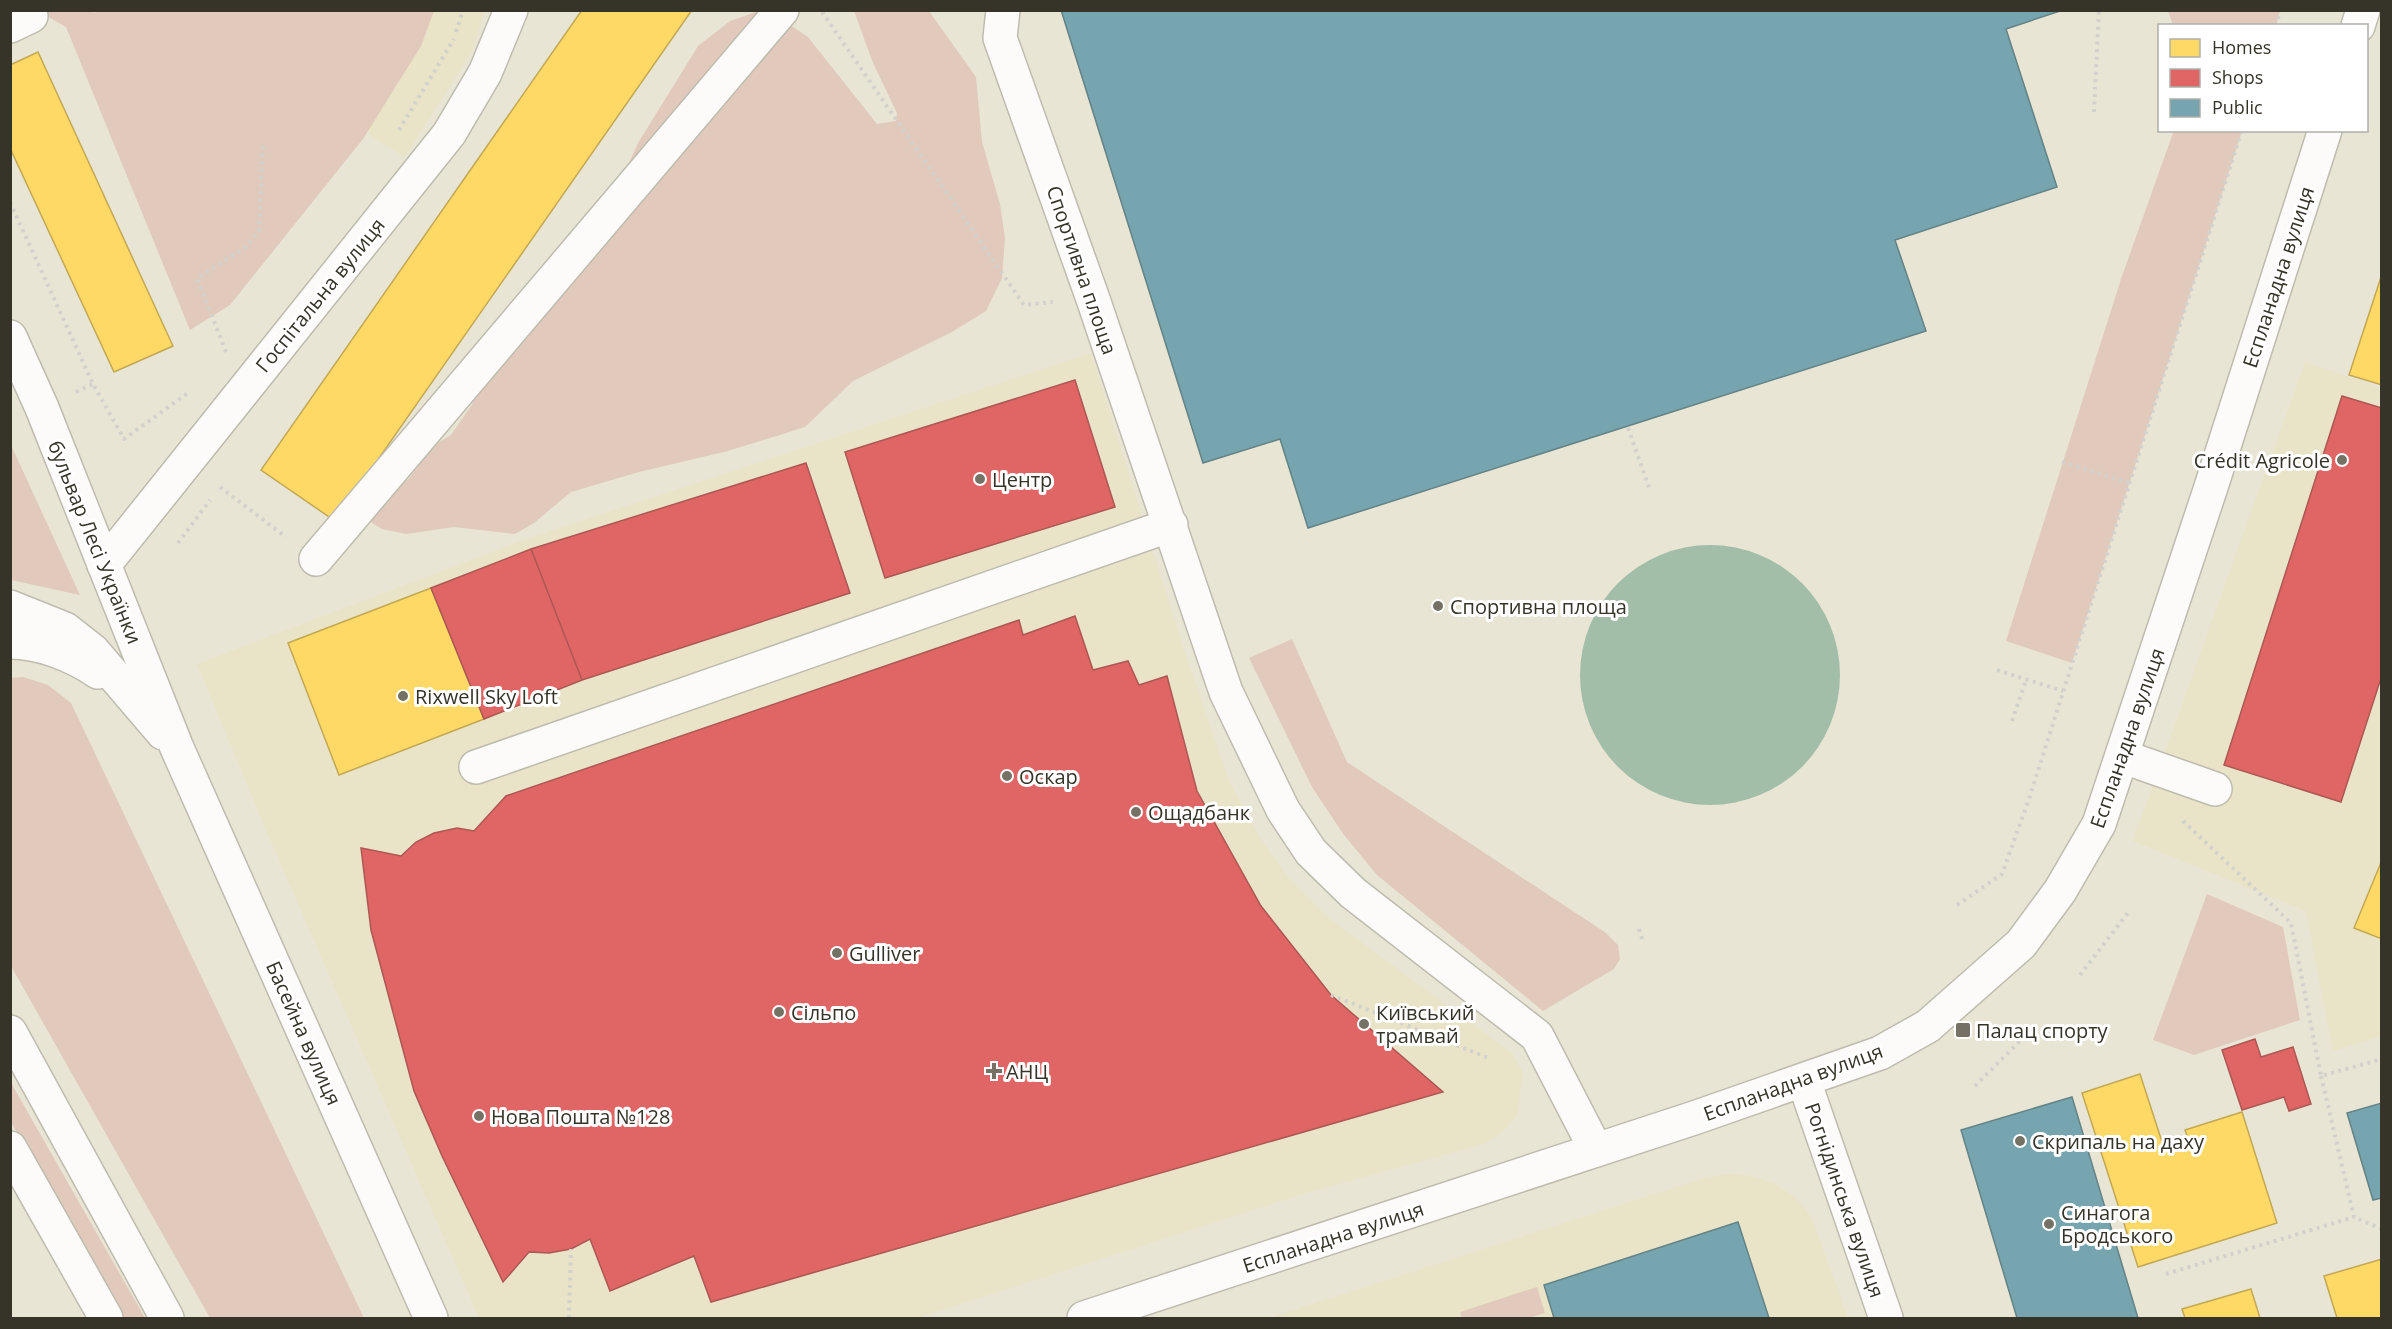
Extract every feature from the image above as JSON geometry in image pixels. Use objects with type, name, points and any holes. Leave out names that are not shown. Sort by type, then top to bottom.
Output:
[{"type":"main road","name":"Госпітальна вулиця","points":[[104,565],[449,134],[485,73],[511,10]]},
{"type":"main road","points":[[316,559],[782,10]]},
{"type":"main road","name":"Спортивна площа","points":[[1003,10],[999,38],[1093,299],[1226,692],[1283,810],[1311,852],[1353,893],[1537,1036],[1596,1150]]},
{"type":"main road","name":"Еспланадна вулиця","points":[[1084,1318],[1804,1081],[1880,1053],[1928,1026],[2021,944],[2060,891],[2099,824],[2124,758],[2324,132]]},
{"type":"main road","name":"бульвар Лесі Українки","points":[[10,337],[177,748]]},
{"type":"main road","points":[[476,767],[1171,525]]},
{"type":"main road","points":[[10,607],[65,629],[93,651],[177,748]]},
{"type":"main road","points":[[10,642],[26,642],[80,660],[124,689]]},
{"type":"main road","name":"Басейна вулиця","points":[[177,748],[431,1318]]},
{"type":"main road","points":[[2124,758],[2215,789]]},
{"type":"main road","points":[[10,1032],[167,1318]]},
{"type":"main road","name":"Рогнідинська вулиця","points":[[1804,1081],[1886,1318]]},
{"type":"main road","points":[[10,1148],[106,1318]]},
{"type":"path","points":[[395,137],[455,38],[463,10]]},
{"type":"path","points":[[821,10],[1024,304],[1093,299]]},
{"type":"path","points":[[2094,112],[2099,10]]},
{"type":"path","points":[[1957,905],[2002,874],[2063,691],[2241,132]]},
{"type":"path","points":[[227,356],[197,278],[246,247],[259,231],[263,142]]},
{"type":"path","points":[[10,202],[93,384],[124,439]]},
{"type":"path","points":[[1628,428],[1650,490]]},
{"type":"path","points":[[2062,462],[2130,483]]},
{"type":"path","points":[[220,487],[316,559]]},
{"type":"path","points":[[1997,670],[2063,691]]},
{"type":"path","points":[[2012,721],[2026,680]]},
{"type":"path","points":[[2176,814],[2291,923],[2320,1076],[2354,1217]]},
{"type":"path","points":[[2080,975],[2130,910]]},
{"type":"path","points":[[1639,929],[1643,942]]},
{"type":"path","points":[[1331,995],[1491,1059]]},
{"type":"path","points":[[1975,1086],[2028,1033]]},
{"type":"path","points":[[2320,1076],[2382,1059]]},
{"type":"path","points":[[2166,1274],[2354,1217],[2382,1229]]},
{"type":"path","points":[[569,1318],[571,1249]]},
{"type":"shaded area","points":[[91,10],[94,13],[100,10],[434,11],[421,46],[363,139],[230,305],[190,330],[66,27],[38,11]]},
{"type":"shaded area","points":[[2168,10],[2280,11],[2277,24],[2173,24]]},
{"type":"shaded area","points":[[285,11],[484,11],[473,50],[405,157],[372,137]]},
{"type":"shaded area","points":[[759,11],[769,11],[808,37],[877,124],[896,121],[897,113],[873,63],[854,11],[929,11],[976,77],[982,142],[1000,204],[1005,238],[1002,278],[986,311],[952,332],[853,381],[805,427],[728,451],[639,472],[571,492],[534,523],[515,534],[454,527],[406,534],[382,529],[363,517],[385,471],[408,480],[433,446],[451,435],[473,403],[470,368],[614,196],[638,143],[698,46],[730,21]]},
{"type":"shaded area","points":[[2173,132],[2242,132],[2072,663],[2006,641],[2121,279]]},
{"type":"shaded area","points":[[1091,353],[1183,647],[1229,781],[1258,835],[1287,876],[1331,920],[1512,1053],[1523,1073],[1517,1116],[1502,1132],[1484,1144],[1306,1193],[917,1318],[479,1318],[268,835],[197,664],[521,541]]},
{"type":"shaded area","points":[[2305,362],[2381,388],[2381,1036],[2333,1051],[2306,911],[2133,841]]},
{"type":"shaded area","points":[[11,445],[80,595],[11,580]]},
{"type":"shaded area","points":[[1697,545],[1723,545],[1760,554],[1793,574],[1811,592],[1831,625],[1838,650],[1840,675],[1838,700],[1831,725],[1811,758],[1793,776],[1760,796],[1748,800],[1723,805],[1697,805],[1660,796],[1627,776],[1609,758],[1589,725],[1585,713],[1580,688],[1580,662],[1589,625],[1609,592],[1627,574],[1660,554],[1672,550]]},
{"type":"shaded area","points":[[1292,639],[1347,762],[1606,933],[1618,945],[1620,959],[1614,969],[1543,1011],[1377,875],[1344,835],[1312,787],[1249,658]]},
{"type":"shaded area","points":[[23,677],[48,685],[71,703],[364,1318],[210,1318],[11,966],[10,678]]},
{"type":"shaded area","points":[[2207,894],[2283,927],[2300,1020],[2194,1055],[2153,1040]]},
{"type":"shaded area","points":[[10,1081],[145,1318],[122,1318],[11,1122]]},
{"type":"shaded area","points":[[1728,1174],[1752,1176],[1775,1184],[1795,1197],[1811,1216],[1848,1318],[1269,1318],[1704,1178]]},
{"type":"shaded area","points":[[1537,1287],[1545,1313],[1528,1318],[1462,1318],[1460,1312]]},
{"type":"building: Homes","points":[[582,10],[692,10],[335,521],[261,470]]},
{"type":"building: Homes","points":[[38,52],[173,346],[114,372],[10,148],[10,65]]},
{"type":"building: Homes","points":[[2382,274],[2382,385],[2349,375]]},
{"type":"building: Homes","points":[[431,588],[484,719],[339,775],[288,643]]},
{"type":"building: Homes","points":[[2382,860],[2382,939],[2354,928]]},
{"type":"building: Homes","points":[[2140,1074],[2164,1148],[2189,1141],[2185,1130],[2242,1112],[2277,1223],[2138,1267],[2082,1093]]},
{"type":"building: Homes","points":[[2382,1259],[2382,1318],[2337,1318],[2324,1276]]},
{"type":"building: Homes","points":[[2251,1289],[2260,1318],[2185,1318],[2182,1309]]},
{"type":"building: Shops","name":"Центр","points":[[1075,380],[1115,507],[885,578],[845,452]]},
{"type":"building: Shops","points":[[2342,396],[2382,408],[2382,675],[2341,802],[2224,765]]},
{"type":"building: Shops","points":[[806,463],[850,593],[582,680],[531,549]]},
{"type":"building: Shops","points":[[531,549],[582,680],[484,719],[431,588]]},
{"type":"building: Shops","name":"Gulliver","points":[[1075,616],[1093,670],[1128,661],[1139,685],[1167,676],[1197,791],[1261,906],[1331,995],[1443,1092],[711,1302],[694,1256],[610,1291],[590,1239],[571,1249],[549,1253],[529,1252],[503,1282],[442,1156],[414,1091],[371,930],[361,848],[401,856],[416,842],[434,833],[457,828],[474,831],[506,796],[1019,620],[1023,635]]},
{"type":"building: Shops","points":[[2255,1039],[2261,1057],[2293,1047],[2311,1104],[2289,1111],[2284,1097],[2242,1110],[2222,1050]]},
{"type":"building: Public","points":[[1061,10],[2063,10],[2006,29],[2057,187],[1895,240],[1926,331],[1308,528],[1280,439],[1203,463]]},
{"type":"building: Public","name":"Синагога Бродського","points":[[2072,1097],[2138,1318],[2017,1318],[1961,1130]]},
{"type":"building: Public","points":[[2382,1103],[2382,1198],[2373,1200],[2347,1113]]},
{"type":"building: Public","points":[[1738,1222],[1769,1318],[1554,1318],[1544,1285]]},
{"type":"place","name":"Crédit Agricole","points":[[2342,460]]},
{"type":"place","name":"Центр","points":[[980,479]]},
{"type":"place","name":"Спортивна площа","points":[[1438,606]]},
{"type":"place","name":"Rixwell Sky Loft","points":[[403,696]]},
{"type":"place","name":"Оскар","points":[[1007,776]]},
{"type":"place","name":"Ощадбанк","points":[[1136,812]]},
{"type":"place","name":"Gulliver","points":[[837,953]]},
{"type":"place","name":"Сільпо","points":[[779,1012]]},
{"type":"place","name":"Київський трамвай","points":[[1364,1024]]},
{"type":"place","name":"Палац спорту","points":[[1963,1030]]},
{"type":"place","name":"АНЦ","points":[[994,1071]]},
{"type":"place","name":"Нова Пошта №128","points":[[479,1116]]},
{"type":"place","name":"Скрипаль на даху","points":[[2020,1141]]},
{"type":"place","name":"Синагога Бродського","points":[[2049,1224]]}]
